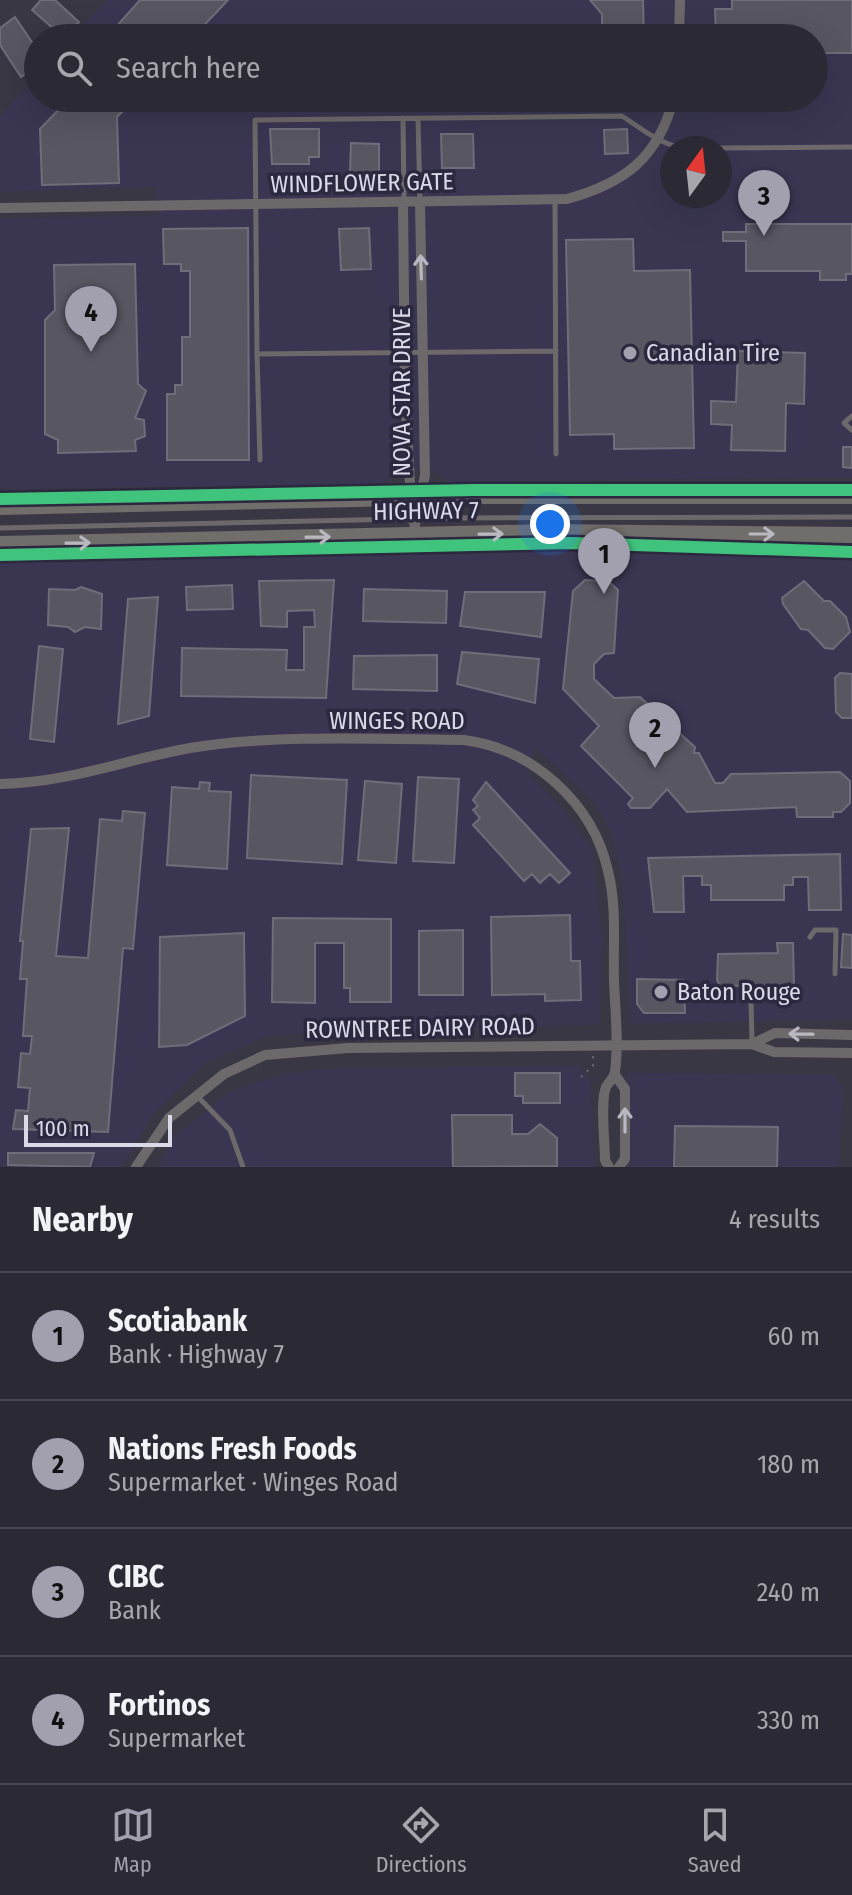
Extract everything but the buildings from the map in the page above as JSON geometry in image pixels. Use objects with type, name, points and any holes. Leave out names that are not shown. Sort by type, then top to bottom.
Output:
[{"type":"main road","name":"HIGHWAY 7","points":[[0,507],[415,498],[852,496]]},
{"type":"main road","name":"HIGHWAY 7","points":[[0,544],[414,524],[852,535]]},
{"type":"street","points":[[679,24],[680,0]]},
{"type":"street","name":"WINDFLOWER GATE","points":[[0,208],[555,200],[589,193],[626,176],[657,139],[668,112]]},
{"type":"street","name":"NOVA STAR DRIVE","points":[[403,202],[404,353],[415,498],[414,524]]},
{"type":"street","name":"NOVA STAR DRIVE","points":[[415,498],[425,475],[420,202]]},
{"type":"street","name":"WINGES ROAD","points":[[0,784],[41,783],[190,748],[241,742],[464,740],[508,752],[546,775],[573,799],[590,826],[608,869],[613,907],[615,1075]]},
{"type":"street","name":"ROWNTREE DAIRY ROAD","points":[[752,1044],[775,1033],[852,1035]]},
{"type":"street","name":"ROWNTREE DAIRY ROAD","points":[[136,1167],[152,1137],[195,1094],[224,1074],[265,1055],[304,1049],[752,1044],[774,1052],[852,1053]]},
{"type":"street","points":[[609,1167],[605,1160],[605,1088],[615,1075],[625,1089],[625,1159],[619,1167]]},
{"type":"lane","points":[[260,460],[255,120],[622,116],[660,140]]},
{"type":"lane","points":[[403,118],[403,202]]},
{"type":"lane","points":[[418,118],[420,202]]},
{"type":"lane","points":[[732,148],[852,147]]},
{"type":"lane","points":[[555,200],[556,454]]},
{"type":"lane","points":[[257,354],[556,351]]},
{"type":"lane","points":[[852,416],[844,423],[852,430]]},
{"type":"lane","points":[[0,528],[852,517]]},
{"type":"lane","points":[[810,937],[815,930],[836,930],[835,974]]},
{"type":"lane","points":[[751,1001],[752,1044]]},
{"type":"lane","points":[[195,1094],[230,1130],[243,1167]]},
{"type":"path","points":[[581,1077],[593,1066],[594,1046]]},
{"type":"shaded area","points":[[107,0],[852,0],[852,477],[449,482],[436,471],[394,471],[382,484],[0,489],[0,219],[160,215],[155,187],[0,192],[0,117],[24,90],[24,112],[828,112],[828,24],[85,24]]},
{"type":"shaded area","points":[[653,540],[819,559],[852,556],[852,1019],[631,1024],[622,878],[612,834],[595,802],[535,747],[527,773],[561,807],[592,849],[602,936],[600,1024],[269,1035],[205,1063],[154,1113],[122,1167],[0,1167],[0,563],[641,546]]},
{"type":"shaded area","points":[[577,1066],[590,1078],[595,1167],[159,1167],[174,1137],[229,1092],[287,1073],[346,1068]]},
{"type":"shaded area","points":[[627,1073],[834,1075],[843,1088],[839,1167],[627,1167]]},
{"type":"cycle path","points":[[0,499],[474,490],[852,490]]},
{"type":"cycle path","points":[[0,555],[571,543],[852,552]]},
{"type":"place","name":"CIBC","points":[[764,236]]},
{"type":"place","name":"Fortinos","points":[[91,352]]},
{"type":"place","name":"Canadian Tire","points":[[630,353]]},
{"type":"place","name":"Scotiabank","points":[[604,594]]},
{"type":"place","name":"Nations Fresh Foods","points":[[655,768]]},
{"type":"place","name":"Baton Rouge","points":[[661,992]]}]
